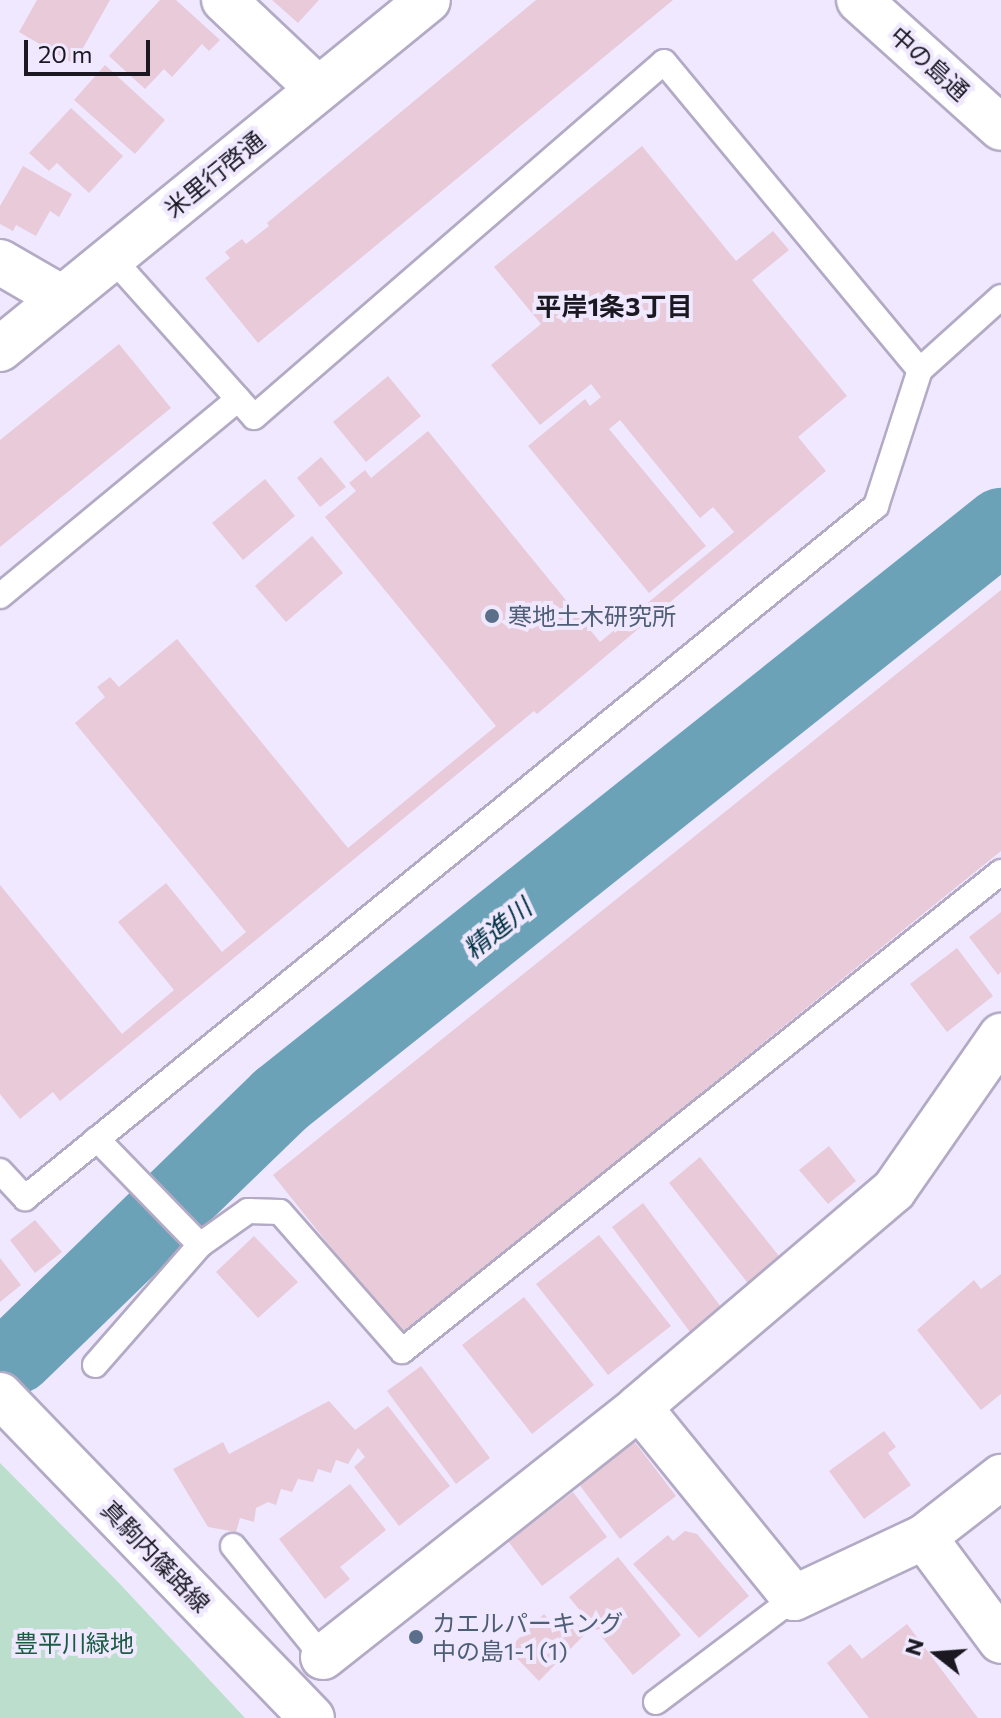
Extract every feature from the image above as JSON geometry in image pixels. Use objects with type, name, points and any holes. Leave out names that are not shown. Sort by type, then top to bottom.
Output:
[{"type":"street","points":[[224,0],[318,89]]},
{"type":"street","name":"米里行啓通","points":[[0,349],[428,0]]},
{"type":"street","name":"中の島通","points":[[859,0],[1001,128]]},
{"type":"street","points":[[0,262],[62,298]]},
{"type":"street","points":[[323,1657],[639,1407],[894,1190],[999,1044]]},
{"type":"street","name":"真駒内篠路線","points":[[0,1395],[312,1718]]},
{"type":"street","points":[[639,1407],[794,1598],[924,1537],[1001,1477]]},
{"type":"street","points":[[924,1537],[1001,1641]]},
{"type":"lane","points":[[112,258],[254,417],[664,62],[920,370]]},
{"type":"lane","points":[[0,1171],[25,1198],[876,506],[920,370],[1001,297]]},
{"type":"lane","points":[[0,596],[238,399]]},
{"type":"lane","points":[[95,1365],[193,1236],[248,1211],[280,1212],[402,1351],[1001,872]]},
{"type":"lane","points":[[97,1139],[193,1236]]},
{"type":"lane","points":[[233,1546],[323,1657]]},
{"type":"lane","points":[[656,1702],[794,1598]]},
{"type":"green space","name":"豊平川緑地","points":[[0,1463],[119,1583],[245,1718],[0,1718]]},
{"type":"building","points":[[37,0],[110,0],[74,64],[19,32]]},
{"type":"building","points":[[160,0],[176,0],[220,40],[209,51],[202,44],[172,77],[164,69],[145,89],[109,56]]},
{"type":"building","points":[[272,0],[319,0],[298,23]]},
{"type":"building","points":[[536,0],[673,0],[258,343],[205,278],[230,258],[225,252],[242,239],[246,244],[269,226],[267,223]]},
{"type":"building","points":[[105,65],[165,120],[135,154],[74,100]]},
{"type":"building","points":[[71,108],[123,156],[89,193],[57,163],[49,171],[29,153]]},
{"type":"building","name":"寒地土木研究所","points":[[642,146],[736,261],[773,231],[789,250],[752,280],[847,396],[798,437],[826,471],[537,714],[534,711],[60,1101],[53,1092],[20,1119],[0,1094],[0,885],[122,1034],[174,990],[118,922],[166,883],[222,952],[246,932],[75,723],[105,697],[97,687],[110,677],[119,687],[177,639],[348,848],[496,726],[325,517],[356,491],[349,483],[365,470],[371,478],[428,431],[600,642],[734,532],[713,507],[700,518],[620,420],[609,429],[706,546],[649,593],[528,446],[585,399],[590,406],[601,397],[591,384],[540,425],[491,365],[541,324],[494,267]]},
{"type":"building","points":[[23,166],[72,194],[59,217],[50,211],[36,236],[16,225],[13,231],[0,224],[0,206]]},
{"type":"building","points":[[119,344],[171,408],[0,547],[0,440]]},
{"type":"building","points":[[388,376],[421,416],[366,462],[333,422]]},
{"type":"building","points":[[321,457],[346,487],[320,507],[297,478]]},
{"type":"building","points":[[265,479],[295,516],[243,560],[212,523]]},
{"type":"building","points":[[312,536],[343,573],[286,622],[255,586]]},
{"type":"building","points":[[1001,590],[1001,851],[401,1335],[273,1175]]},
{"type":"building","points":[[1001,912],[1001,972],[998,975],[969,937]]},
{"type":"building","points":[[957,948],[993,996],[947,1032],[910,984]]},
{"type":"building","points":[[829,1146],[856,1181],[828,1204],[799,1170]]},
{"type":"building","points":[[700,1157],[783,1261],[751,1287],[669,1183]]},
{"type":"building","points":[[643,1203],[721,1307],[690,1332],[612,1227]]},
{"type":"building","points":[[35,1220],[62,1252],[35,1273],[10,1240]]},
{"type":"building","points":[[599,1235],[671,1326],[608,1375],[536,1284]]},
{"type":"building","points":[[254,1236],[298,1282],[258,1318],[216,1272]]},
{"type":"building","points":[[0,1258],[21,1285],[0,1302]]},
{"type":"building","points":[[1001,1274],[1001,1394],[981,1410],[917,1330],[974,1280],[981,1289]]},
{"type":"building","points":[[524,1297],[594,1385],[532,1434],[462,1345]]},
{"type":"building","points":[[421,1366],[490,1458],[456,1484],[387,1391]]},
{"type":"building","points":[[329,1401],[355,1430],[388,1406],[450,1486],[399,1526],[354,1467],[365,1457],[358,1448],[348,1464],[336,1460],[331,1473],[318,1469],[313,1482],[298,1479],[292,1492],[281,1489],[276,1505],[268,1502],[256,1508],[254,1522],[240,1518],[236,1532],[208,1527],[173,1469],[223,1442],[229,1454]]},
{"type":"building","points":[[884,1431],[896,1447],[888,1453],[911,1485],[864,1519],[829,1471]]},
{"type":"building","points":[[634,1441],[676,1496],[620,1539],[578,1483]]},
{"type":"building","points":[[350,1484],[386,1530],[340,1567],[350,1579],[325,1599],[279,1539]]},
{"type":"building","points":[[573,1492],[607,1537],[542,1586],[508,1541]]},
{"type":"building","points":[[685,1531],[697,1534],[749,1596],[699,1638],[633,1564],[668,1535],[673,1541]]},
{"type":"building","points":[[618,1557],[681,1635],[633,1675],[569,1597]]},
{"type":"building","points":[[562,1609],[586,1633],[539,1681],[508,1649],[544,1614],[550,1621]]},
{"type":"building","points":[[907,1624],[978,1718],[869,1718],[827,1663],[850,1644],[862,1659]]},
{"type":"waterway","name":"精進川","points":[[16,1356],[280,1100],[1001,526]]},
{"type":"place","name":"寒地土木研究所","points":[[492,616]]},
{"type":"place","name":"カエルパーキング 中の島1-1 (1)","points":[[416,1637]]},
{"type":"district","name":"平岸1条3丁目","points":[[614,306]]}]
